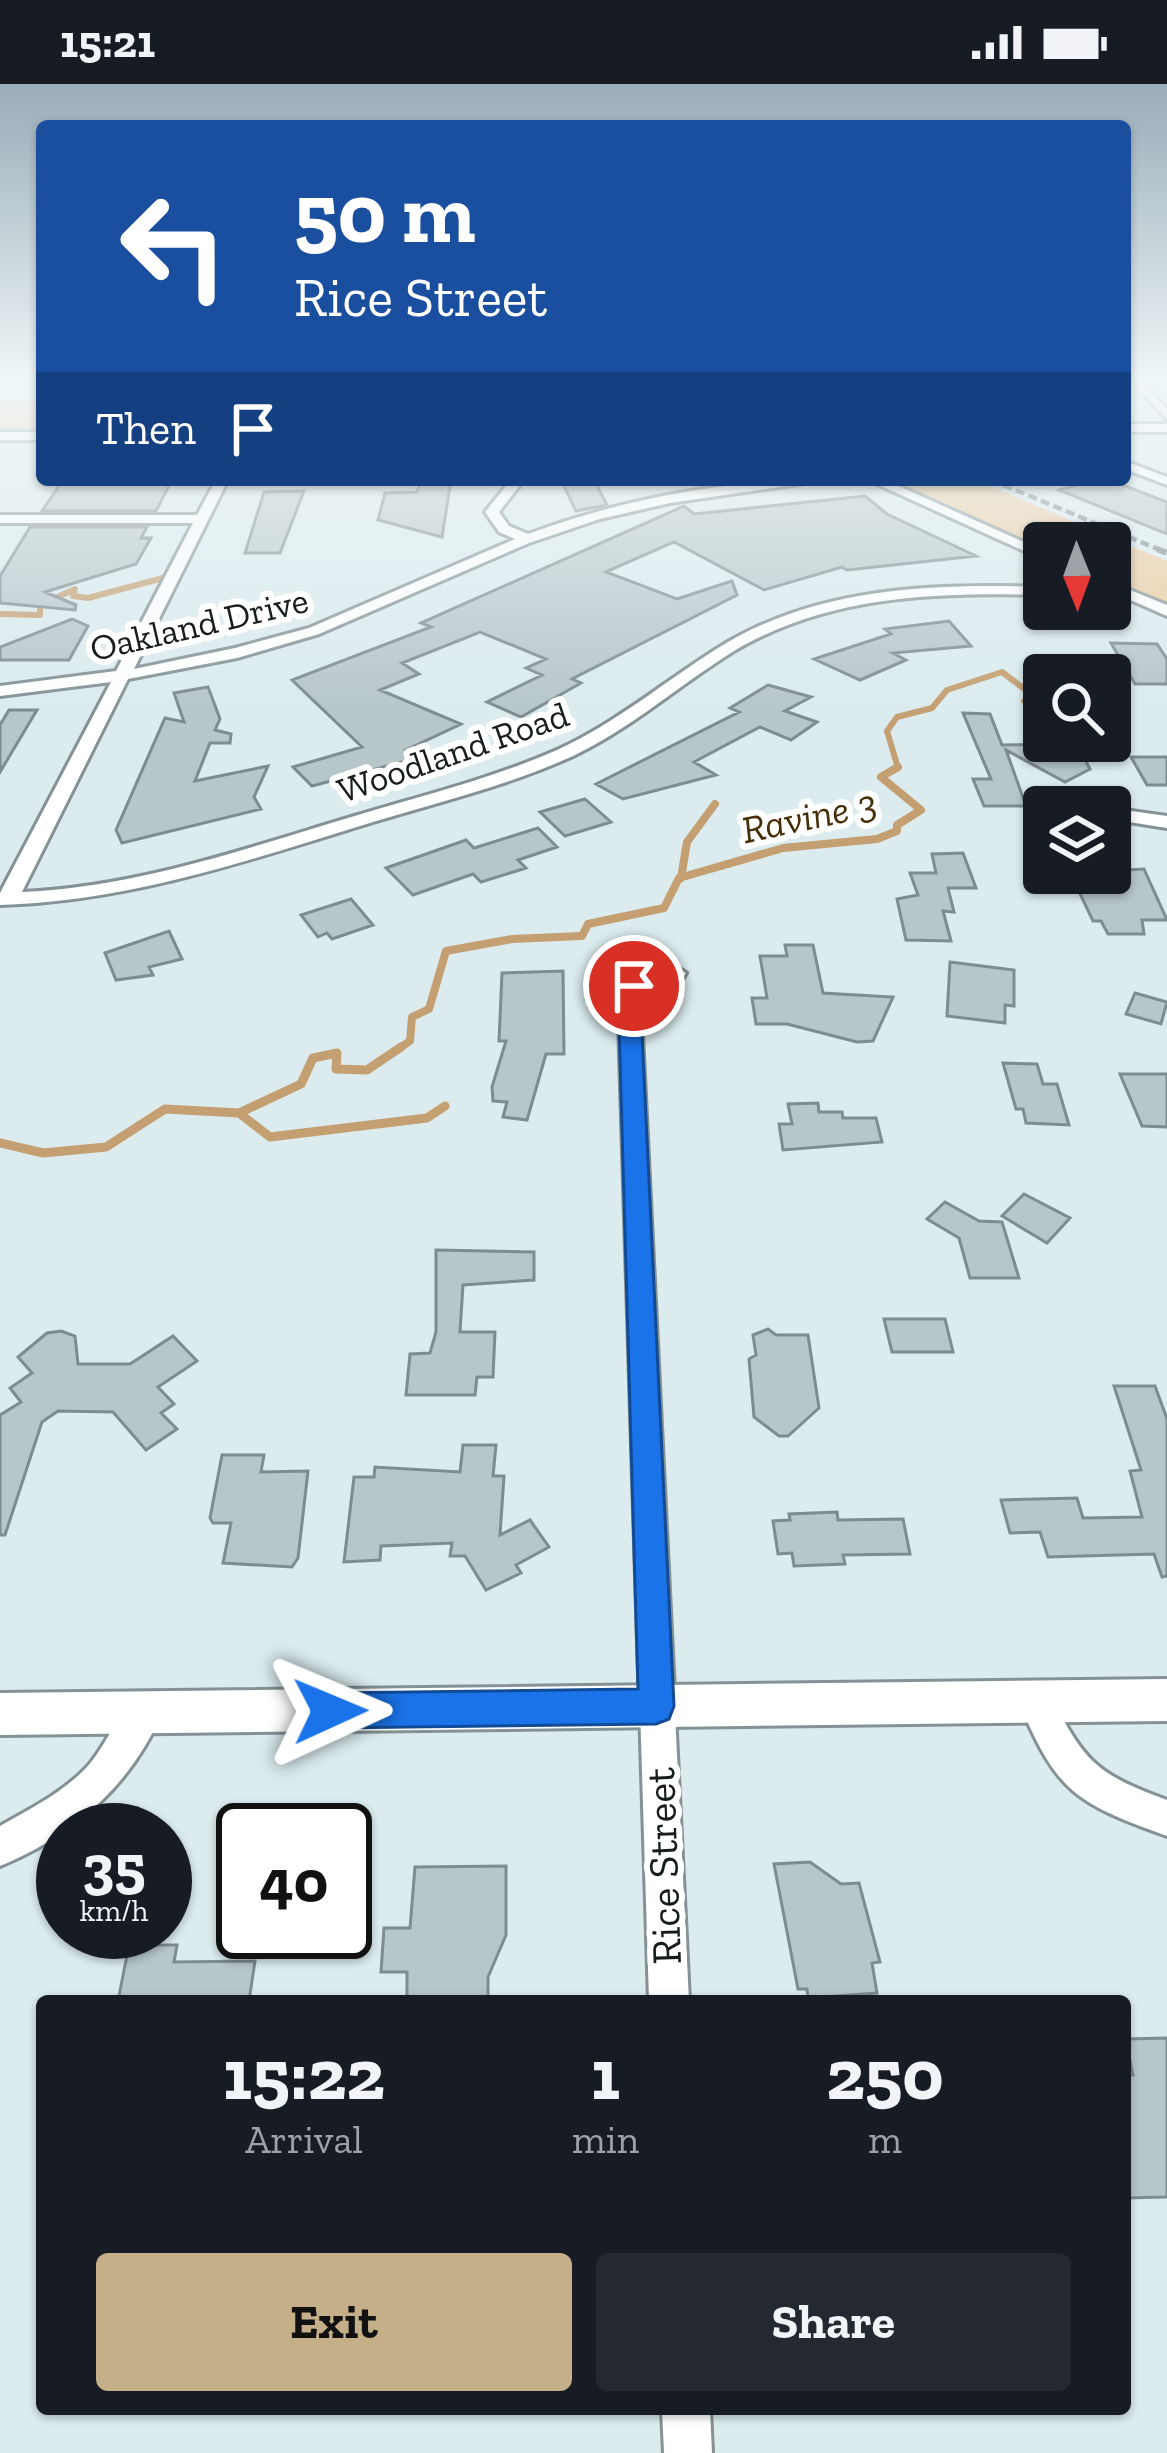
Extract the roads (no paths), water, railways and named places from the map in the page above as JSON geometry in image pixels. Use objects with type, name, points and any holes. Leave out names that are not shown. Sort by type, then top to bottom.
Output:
[{"type":"street","points":[[4,899],[126,673],[217,491]]},
{"type":"street","points":[[509,491],[492,512],[504,529],[528,539]]},
{"type":"street","name":"Oakland Drive","points":[[0,691],[222,657],[320,629],[528,539],[654,503],[744,491]]},
{"type":"street","points":[[898,491],[1023,547]]},
{"type":"street","points":[[0,519],[202,519]]},
{"type":"street","name":"Woodland Road","points":[[4,899],[58,898],[158,882],[502,777],[624,724],[725,650],[799,618],[890,597],[1023,592]]},
{"type":"street","points":[[1131,597],[1167,611]]},
{"type":"street","points":[[1131,816],[1167,822]]},
{"type":"street","name":"Rice Street","points":[[669,1995],[629,989],[675,973]]},
{"type":"street","points":[[0,1714],[1167,1700]]},
{"type":"street","points":[[1036,1702],[1063,1758],[1088,1790],[1167,1819]]},
{"type":"street","points":[[0,1847],[77,1804],[122,1756],[144,1713]]},
{"type":"street","points":[[686,2415],[688,2453]]},
{"type":"waterway","points":[[0,614],[40,615],[40,605],[75,589],[73,596],[88,598],[163,578]]},
{"type":"waterway","name":"Ravine 3","points":[[898,767],[887,731],[897,717],[932,708],[947,690],[1002,672],[1023,688]]},
{"type":"waterway","name":"Ravine 3","points":[[681,877],[783,848],[877,839],[897,831],[897,825],[921,810],[881,777],[898,767]]},
{"type":"waterway","name":"Ravine 3","points":[[894,770],[898,767]]},
{"type":"waterway","name":"Ravine 3","points":[[681,877],[687,842],[715,804]]},
{"type":"waterway","name":"Ravine 3","points":[[397,1050],[410,1041],[412,1017],[429,1009],[446,951],[512,939],[582,936],[588,924],[664,908],[681,877]]},
{"type":"waterway","name":"Ravine 3","points":[[239,1113],[301,1084],[313,1058],[337,1053],[336,1069],[367,1070],[401,1047]]},
{"type":"waterway","name":"Ravine 3","points":[[239,1113],[270,1137],[427,1118],[445,1106]]},
{"type":"waterway","name":"Ravine 3","points":[[0,1143],[43,1153],[106,1147],[165,1109],[239,1113]]},
{"type":"railway","points":[[1017,491],[1165,552]]},
{"type":"railway","points":[[1157,549],[1167,553]]}]
